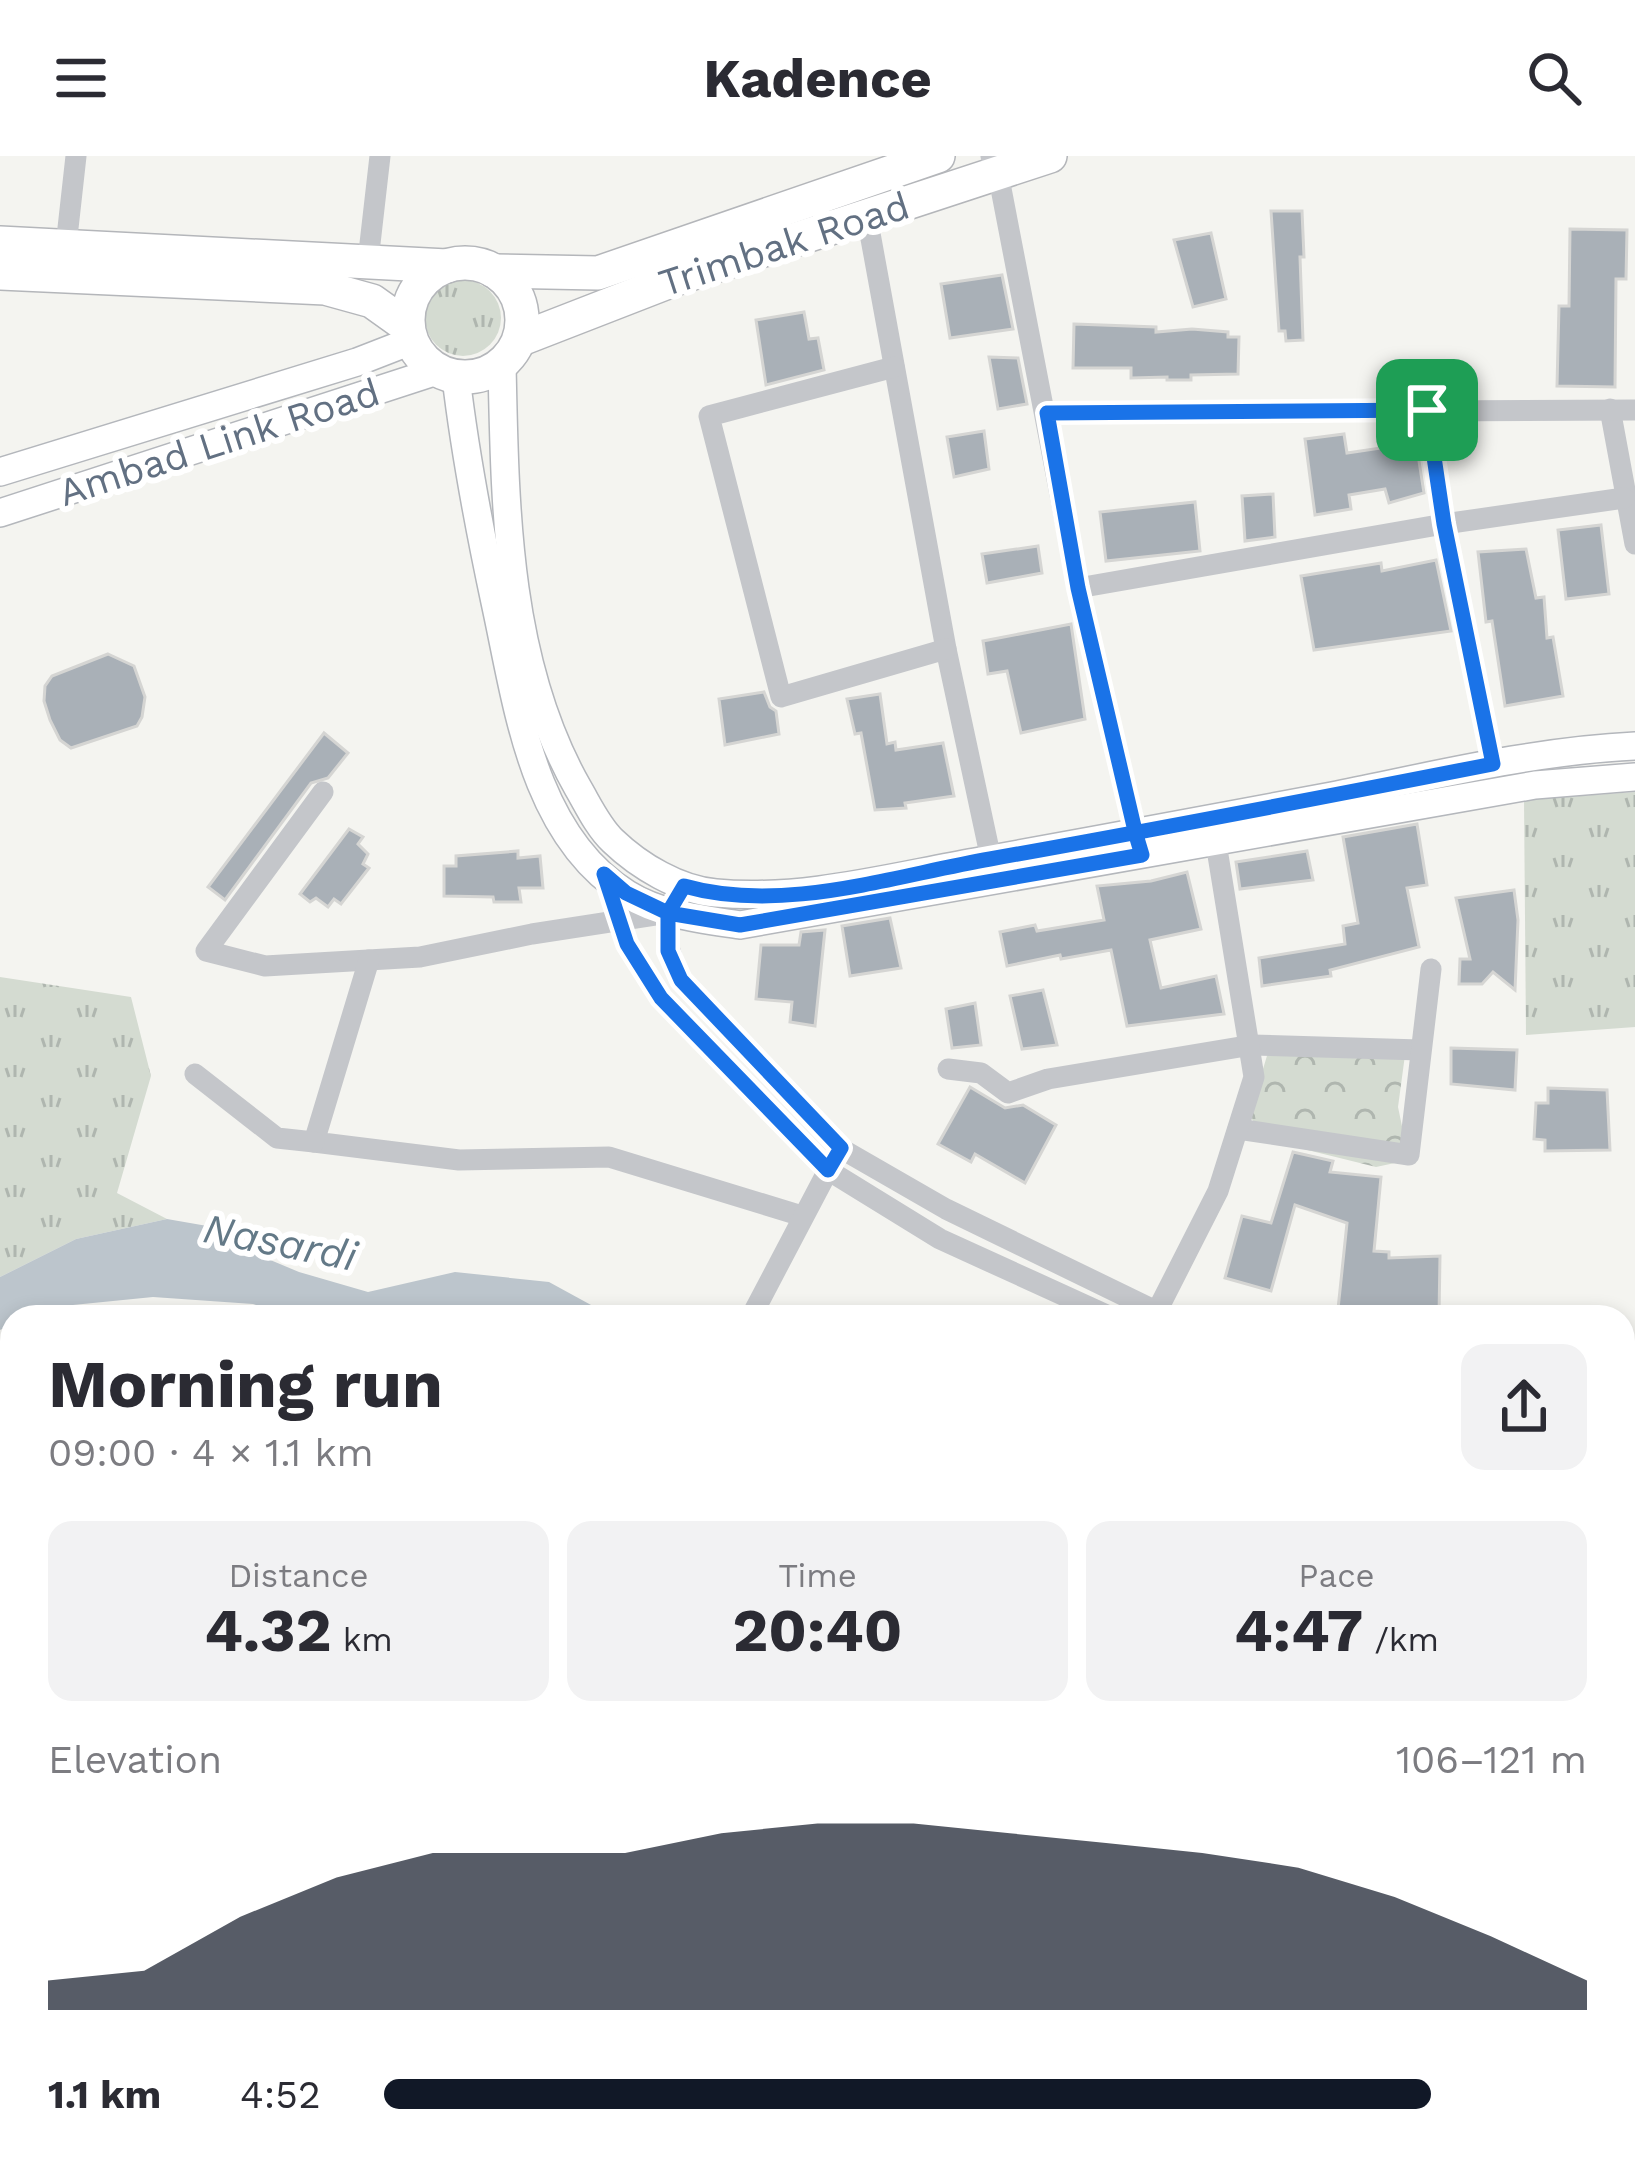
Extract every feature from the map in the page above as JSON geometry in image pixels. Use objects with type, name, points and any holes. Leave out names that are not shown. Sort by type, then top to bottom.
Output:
[{"type":"highway","name":"Trimbak Road","points":[[446,374],[485,374],[512,352],[677,278],[867,217],[995,165],[1050,156]]},
{"type":"highway","name":"Trimbak Road","points":[[0,243],[598,273],[933,157]]},
{"type":"highway","points":[[409,334],[410,302],[419,284],[447,266]]},
{"type":"highway","points":[[494,271],[514,290],[521,306],[512,352]]},
{"type":"highway","points":[[0,273],[325,287],[372,301],[446,374]]},
{"type":"main road","name":"Ambad Link Road","points":[[0,472],[357,362],[409,334]]},
{"type":"main road","points":[[512,352],[508,529],[539,703],[559,754],[610,839],[650,869],[684,886],[710,893],[783,897],[991,859],[1139,845],[1216,844],[1535,785],[1635,777]]},
{"type":"main road","points":[[446,374],[520,722],[557,817],[584,857],[626,893],[668,913],[740,925],[1139,845],[1493,764],[1578,748],[1635,746]]},
{"type":"main road","name":"Ambad Link Road","points":[[0,513],[446,374]]},
{"type":"street","points":[[66,246],[76,156]]},
{"type":"street","points":[[368,262],[380,156]]},
{"type":"street","points":[[995,165],[1078,588],[1139,845]]},
{"type":"street","points":[[867,217],[946,650],[991,859]]},
{"type":"street","points":[[895,367],[709,416],[781,697],[946,650]]},
{"type":"street","points":[[1610,409],[1635,544]]},
{"type":"street","points":[[1427,410],[1444,524],[1493,764]]},
{"type":"street","points":[[1047,413],[1635,410]]},
{"type":"street","points":[[1078,588],[1444,524],[1624,498]]},
{"type":"street","points":[[322,792],[206,951],[265,966],[420,957],[668,913]]},
{"type":"street","points":[[1165,1305],[1218,1191],[1254,1077],[1216,844]]},
{"type":"street","points":[[604,874],[627,944],[661,998],[828,1170],[940,1239],[1085,1305]]},
{"type":"street","points":[[684,886],[668,913],[668,951],[681,980],[841,1148],[946,1208],[1138,1305]]},
{"type":"street","points":[[314,1142],[369,960]]},
{"type":"street","points":[[1238,1129],[1408,1155],[1431,969]]},
{"type":"street","points":[[948,1069],[981,1073],[1008,1093],[1048,1079],[1252,1045],[1420,1050]]},
{"type":"street","points":[[195,1074],[277,1138],[459,1160],[609,1157],[802,1216]]},
{"type":"street","points":[[757,1305],[841,1148]]},
{"type":"street","points":[[0,1588],[0,1603]]},
{"type":"green space","points":[[463,280],[490,291],[501,318],[490,345],[463,356],[436,345],[425,318],[436,291]]},
{"type":"green space","points":[[1635,792],[1635,1027],[1526,1035],[1524,800]]},
{"type":"green space","points":[[0,977],[131,997],[151,1076],[117,1193],[167,1219],[76,1239],[0,1277]]},
{"type":"green space","points":[[1269,1049],[1405,1055],[1398,1107],[1409,1160],[1376,1167],[1271,1141],[1249,1116]]},
{"type":"shaded area","points":[[167,1219],[213,1227],[256,1254],[368,1292],[455,1272],[549,1282],[591,1305],[256,1305],[153,1297],[73,1305],[0,1305],[0,1277],[76,1239]]},
{"type":"building","points":[[1271,211],[1302,211],[1303,340],[1286,341],[1285,331],[1279,331]]},
{"type":"building","points":[[1570,229],[1627,230],[1626,279],[1616,279],[1615,387],[1557,386],[1559,306],[1569,306]]},
{"type":"building","points":[[1211,233],[1226,299],[1193,307],[1174,240]]},
{"type":"building","points":[[1002,275],[1013,329],[950,338],[941,284]]},
{"type":"building","points":[[804,312],[809,339],[818,338],[824,370],[766,385],[756,320]]},
{"type":"building","points":[[1074,324],[1156,327],[1156,332],[1228,332],[1228,337],[1239,337],[1238,374],[1167,380],[1131,378],[1131,368],[1073,368]]},
{"type":"building","points":[[989,357],[1018,358],[1027,404],[998,409]]},
{"type":"building","points":[[1414,429],[1424,493],[1389,503],[1385,489],[1349,495],[1351,509],[1315,515],[1305,439],[1344,434],[1347,453],[1381,448],[1380,433]]},
{"type":"building","points":[[984,431],[989,469],[954,477],[947,437]]},
{"type":"building","points":[[1273,494],[1275,537],[1245,541],[1242,496]]},
{"type":"building","points":[[1195,502],[1200,551],[1106,561],[1100,512]]},
{"type":"building","points":[[1601,525],[1609,594],[1566,599],[1558,530]]},
{"type":"building","points":[[1038,546],[1042,573],[987,583],[982,554]]},
{"type":"building","points":[[1526,549],[1536,598],[1544,597],[1547,638],[1553,637],[1563,696],[1505,706],[1492,621],[1486,622],[1478,552]]},
{"type":"building","points":[[1436,560],[1451,631],[1314,650],[1301,576],[1381,563],[1382,571]]},
{"type":"building","points":[[1071,624],[1085,719],[1021,733],[1007,671],[988,674],[983,641]]},
{"type":"building","points":[[108,654],[134,666],[145,697],[142,717],[137,726],[71,748],[60,740],[50,720],[45,686],[52,676]]},
{"type":"building","points":[[764,692],[776,711],[779,734],[725,745],[719,699]]},
{"type":"building","points":[[880,694],[887,744],[895,742],[896,750],[943,743],[954,796],[875,810],[861,733],[855,734],[847,699]]},
{"type":"building","points":[[324,733],[348,753],[328,778],[311,783],[225,900],[208,887]]},
{"type":"building","points":[[1417,824],[1427,885],[1407,888],[1419,947],[1330,970],[1331,976],[1262,986],[1259,958],[1345,944],[1343,926],[1358,923],[1343,837]]},
{"type":"building","points":[[349,829],[363,837],[358,844],[368,854],[363,864],[369,868],[341,904],[334,899],[328,907],[316,898],[310,902],[300,894]]},
{"type":"building","points":[[518,851],[518,858],[540,856],[543,888],[519,888],[521,902],[444,896],[444,866],[456,866],[456,856]]},
{"type":"building","points":[[1307,851],[1313,880],[1240,889],[1236,862]]},
{"type":"building","points":[[1187,872],[1201,929],[1150,940],[1161,988],[1216,976],[1224,1014],[1127,1026],[1111,950],[1007,966],[1000,932],[1104,920],[1097,886]]},
{"type":"building","points":[[1514,890],[1518,920],[1515,990],[1493,972],[1482,984],[1459,984],[1460,959],[1470,959],[1456,898]]},
{"type":"building","points":[[890,918],[901,968],[850,976],[842,926]]},
{"type":"building","points":[[825,930],[815,1026],[790,1022],[792,1002],[756,999],[761,945],[799,945],[801,932]]},
{"type":"building","points":[[1043,990],[1057,1045],[1022,1049],[1010,996]]},
{"type":"building","points":[[975,1003],[981,1045],[952,1048],[946,1009]]},
{"type":"building","points":[[1451,1048],[1517,1050],[1515,1090],[1451,1084]]},
{"type":"building","points":[[970,1087],[1005,1108],[1023,1105],[1056,1125],[1025,1183],[975,1154],[971,1162],[938,1144]]},
{"type":"building","points":[[1548,1088],[1607,1090],[1610,1150],[1545,1151],[1545,1140],[1534,1139],[1536,1103],[1548,1103]]},
{"type":"building","points":[[1293,1152],[1333,1161],[1330,1172],[1381,1177],[1374,1251],[1389,1252],[1389,1258],[1440,1256],[1439,1305],[1338,1305],[1347,1223],[1295,1205],[1271,1291],[1225,1278],[1242,1216],[1271,1223]]},
{"type":"route","points":[[1427,410],[1047,413],[1078,588],[1136,835],[1142,855],[740,925],[668,913],[668,951],[681,980],[841,1148],[828,1170],[661,998],[627,944],[604,874],[626,893],[668,913],[684,886],[710,893],[783,897],[1136,835],[1493,764],[1444,524],[1427,410]]},
{"type":"water label","name":"Nasardi","points":[[280,1242]]}]
